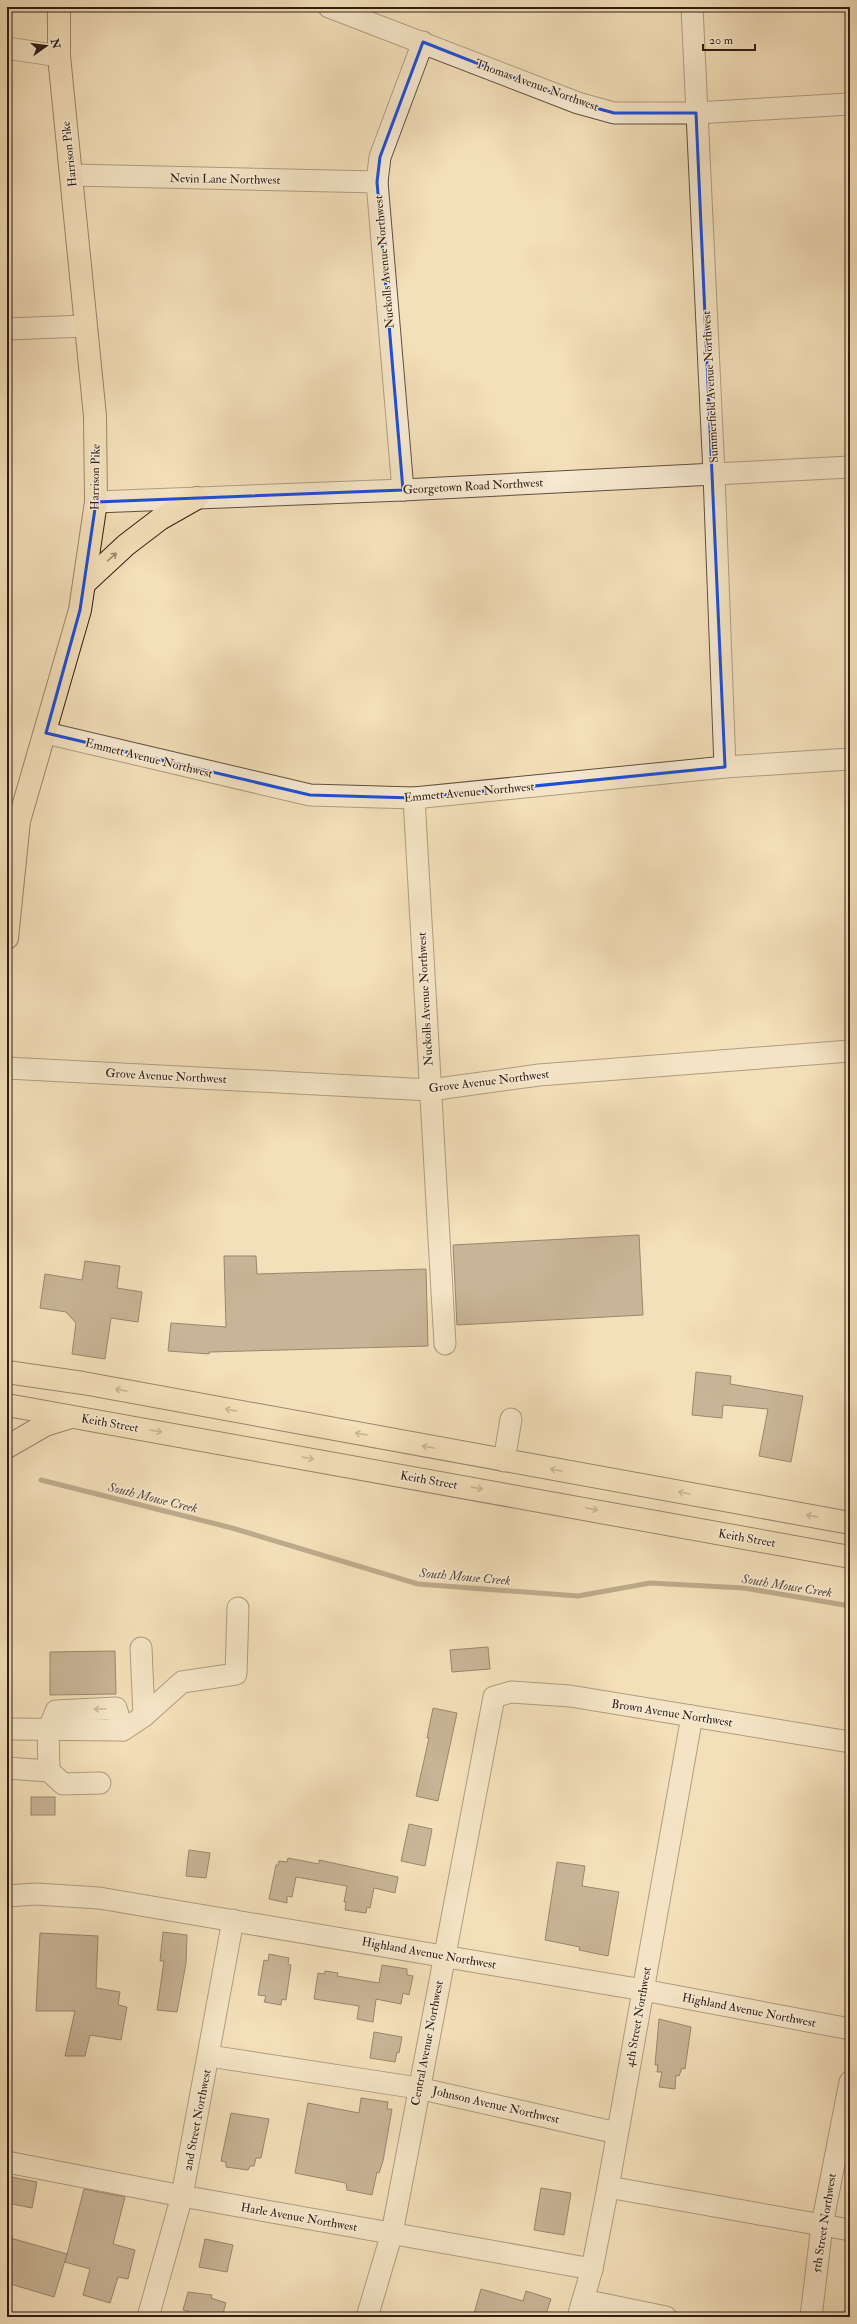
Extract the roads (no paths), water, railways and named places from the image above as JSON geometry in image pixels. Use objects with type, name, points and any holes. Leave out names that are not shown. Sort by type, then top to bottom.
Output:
[{"type":"main road","name":"Harrison Pike","points":[[7,938],[19,821],[46,733],[80,610],[96,502],[95,416],[59,56],[59,7]]},
{"type":"main road","points":[[84,584],[126,545],[160,519],[197,498]]},
{"type":"main road","points":[[7,1372],[83,1383],[850,1523]]},
{"type":"main road","name":"Keith Street","points":[[7,1405],[499,1492],[850,1557]]},
{"type":"main road","points":[[7,1447],[45,1425],[74,1416]]},
{"type":"main road","points":[[499,1492],[504,1461]]},
{"type":"street","name":"Thomas Avenue Northwest","points":[[329,7],[578,103],[614,113],[696,112],[850,104]]},
{"type":"street","name":"Summerfield Avenue Northwest","points":[[692,7],[714,474],[725,767]]},
{"type":"street","name":"Nuckolls Avenue Northwest","points":[[403,490],[377,182],[380,158],[423,42]]},
{"type":"street","points":[[7,48],[59,56]]},
{"type":"street","name":"Nevin Lane Northwest","points":[[72,175],[377,182]]},
{"type":"street","points":[[7,329],[85,326]]},
{"type":"street","name":"Georgetown Road Northwest","points":[[96,502],[403,490],[850,467]]},
{"type":"street","name":"Emmett Avenue Northwest","points":[[46,733],[310,795],[414,798],[725,767],[850,760]]},
{"type":"street","name":"Nuckolls Avenue Northwest","points":[[414,798],[445,1344]]},
{"type":"street","name":"Grove Avenue Northwest","points":[[7,1068],[430,1090],[539,1075],[850,1051]]},
{"type":"street","points":[[504,1461],[512,1419]]},
{"type":"street","points":[[7,1729],[48,1731],[123,1730],[144,1716],[182,1682],[236,1674],[238,1608]]},
{"type":"street","points":[[141,1648],[144,1716]]},
{"type":"street","name":"Brown Avenue Northwest","points":[[494,1697],[511,1692],[570,1696],[850,1742]]},
{"type":"street","name":"Central Avenue Northwest","points":[[367,2317],[392,2233],[418,2088],[445,1956],[494,1697]]},
{"type":"street","name":"4th Street Northwest","points":[[580,2309],[592,2269],[608,2187],[692,1716]]},
{"type":"street","points":[[48,1731],[49,1771]]},
{"type":"street","points":[[7,1768],[49,1771],[63,1784],[100,1783]]},
{"type":"street","name":"Highland Avenue Northwest","points":[[7,1896],[36,1894],[99,1898],[643,1990],[850,2029]]},
{"type":"street","name":"2nd Street Northwest","points":[[148,2317],[182,2196],[199,2078],[209,2056],[233,1920]]},
{"type":"street","name":"Johnson Avenue Northwest","points":[[209,2056],[418,2088],[617,2133]]},
{"type":"street","name":"5th Street Northwest","points":[[811,2317],[822,2225],[850,2082]]},
{"type":"street","name":"Harle Avenue Northwest","points":[[7,2162],[182,2196],[592,2269]]},
{"type":"street","points":[[608,2187],[850,2230]]},
{"type":"street","points":[[580,2309],[666,2317]]},
{"type":"waterway","name":"South Mouse Creek","points":[[41,1480],[232,1528],[418,1584],[578,1596],[650,1583],[744,1588],[850,1606]]}]
